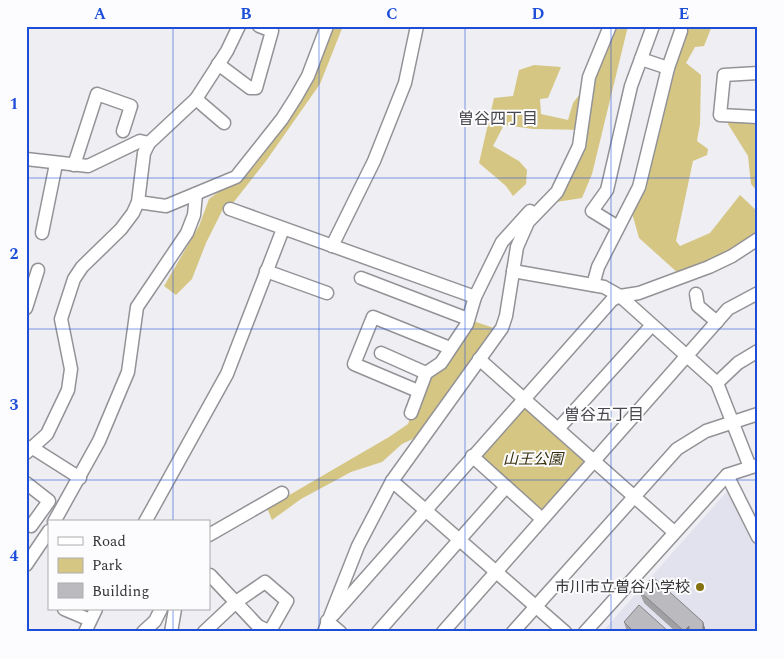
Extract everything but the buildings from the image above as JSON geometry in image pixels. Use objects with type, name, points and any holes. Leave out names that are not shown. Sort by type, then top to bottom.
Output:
[{"type":"street","points":[[80,478],[29,450],[47,434],[68,390],[71,369],[61,319],[74,280],[82,267],[121,229],[138,202],[144,153],[150,143],[196,100],[239,26]]},
{"type":"street","points":[[218,64],[250,88],[256,88],[272,31],[259,26]]},
{"type":"street","points":[[138,202],[166,206],[236,177],[270,134],[308,76],[327,26]]},
{"type":"street","points":[[332,246],[374,161],[405,83],[417,26]]},
{"type":"street","points":[[326,627],[358,546],[392,481],[502,328],[506,316],[517,247],[528,222],[556,192],[579,146],[589,77],[610,26]]},
{"type":"street","points":[[618,227],[592,211],[607,190],[631,86],[653,26]]},
{"type":"street","points":[[593,285],[598,266],[639,187],[668,68],[681,31]]},
{"type":"street","points":[[641,59],[668,68]]},
{"type":"street","points":[[758,73],[724,74],[720,115],[758,118]]},
{"type":"street","points":[[74,165],[96,94],[131,106],[123,131]]},
{"type":"street","points":[[196,100],[224,122]]},
{"type":"street","points":[[26,159],[56,164],[88,166],[140,141],[150,143]]},
{"type":"street","points":[[42,234],[56,164]]},
{"type":"street","points":[[411,412],[426,373],[441,363],[468,319],[475,297],[502,242],[540,202],[556,192]]},
{"type":"street","points":[[55,520],[99,441],[128,372],[137,307],[187,234],[194,215],[196,194]]},
{"type":"street","points":[[230,209],[475,297]]},
{"type":"street","points":[[146,520],[227,374],[283,229]]},
{"type":"street","points":[[326,627],[472,456],[612,300],[620,296],[639,293],[709,267],[732,256],[758,239]]},
{"type":"street","points":[[26,308],[38,270]]},
{"type":"street","points":[[513,270],[604,287],[620,296],[717,383],[732,422],[754,466],[727,474],[585,632]]},
{"type":"street","points":[[266,271],[327,293]]},
{"type":"street","points":[[361,278],[468,319]]},
{"type":"street","points":[[443,632],[728,309],[758,293]]},
{"type":"street","points":[[696,294],[698,306],[717,322]]},
{"type":"street","points":[[418,391],[354,364],[373,318],[450,348]]},
{"type":"street","points":[[558,429],[652,325]]},
{"type":"street","points":[[717,383],[738,364],[758,351]]},
{"type":"street","points":[[380,353],[426,373]]},
{"type":"street","points":[[479,359],[674,532]]},
{"type":"street","points":[[513,632],[677,449],[706,431],[758,414]]},
{"type":"street","points":[[472,456],[542,519]]},
{"type":"street","points":[[727,474],[758,537]]},
{"type":"street","points":[[392,481],[564,632]]},
{"type":"street","points":[[26,483],[48,501],[29,524],[47,533],[26,565]]},
{"type":"street","points":[[378,632],[506,487]]},
{"type":"street","points":[[210,533],[282,493]]},
{"type":"street","points":[[204,632],[236,602],[265,582],[286,600],[271,632],[258,626],[236,602],[210,575]]},
{"type":"street","points":[[66,610],[90,620]]},
{"type":"street","points":[[143,632],[155,621],[160,610]]},
{"type":"street","points":[[171,632],[175,610]]},
{"type":"street","points":[[326,627],[340,632]]},
{"type":"shaded area","name":"市川市立曽谷小学校","points":[[730,488],[758,544],[758,632],[608,632],[605,629]]},
{"type":"green space","points":[[333,26],[343,26],[320,84],[266,161],[233,203],[225,205],[206,243],[192,279],[176,295],[164,286],[199,226],[209,199],[241,175]]},
{"type":"green space","points":[[613,26],[628,26],[592,174],[582,198],[556,202],[586,130],[533,129],[504,125],[493,146],[519,161],[527,170],[526,184],[513,196],[506,186],[479,163],[494,98],[513,96],[519,70],[534,65],[561,67],[548,98],[540,99],[541,114],[568,120],[573,103],[592,78]]},
{"type":"green space","points":[[683,26],[712,26],[704,46],[695,47],[686,63],[701,75],[700,124],[697,141],[708,149],[707,155],[693,161],[676,241],[680,246],[710,233],[740,195],[758,212],[758,234],[724,256],[678,273],[639,238],[632,213],[685,35]]},
{"type":"green space","points":[[729,119],[758,121],[758,192],[751,184],[748,156],[728,124]]},
{"type":"green space","points":[[473,321],[494,328],[494,335],[419,436],[402,444],[382,462],[351,472],[301,499],[272,520],[267,508],[408,424],[428,375]]},
{"type":"green space","name":"山王公園","points":[[525,405],[588,460],[541,512],[479,457]]},
{"type":"place","name":"市川市立曽谷小学校","points":[[700,587]]},
{"type":"district","name":"曽谷四丁目","points":[[498,119]]},
{"type":"district","name":"曽谷五丁目","points":[[604,415]]}]
